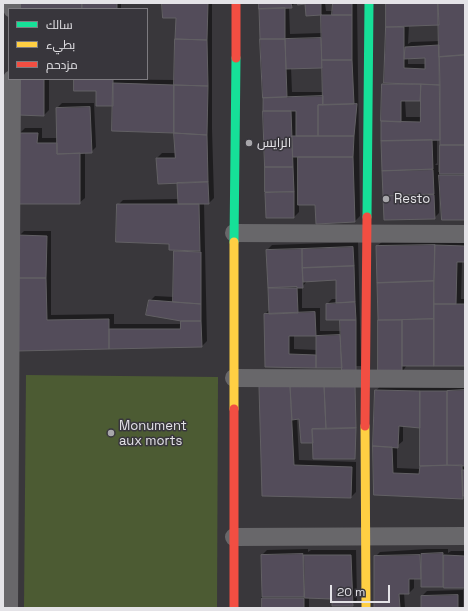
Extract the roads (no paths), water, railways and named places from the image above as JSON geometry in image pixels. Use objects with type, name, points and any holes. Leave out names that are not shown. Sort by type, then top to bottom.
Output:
[{"type":"main road","points":[[234,608],[234,233],[236,3]]},
{"type":"main road","points":[[366,608],[365,379],[369,3]]},
{"type":"street","points":[[9,608],[7,441],[12,80]]},
{"type":"street","points":[[234,233],[465,234]]},
{"type":"street","points":[[234,378],[465,379]]},
{"type":"street","points":[[234,537],[465,536]]},
{"type":"place","name":"الرايس","points":[[249,143]]},
{"type":"place","name":"Resto","points":[[386,199]]},
{"type":"place","name":"Monument aux morts","points":[[111,433]]}]
